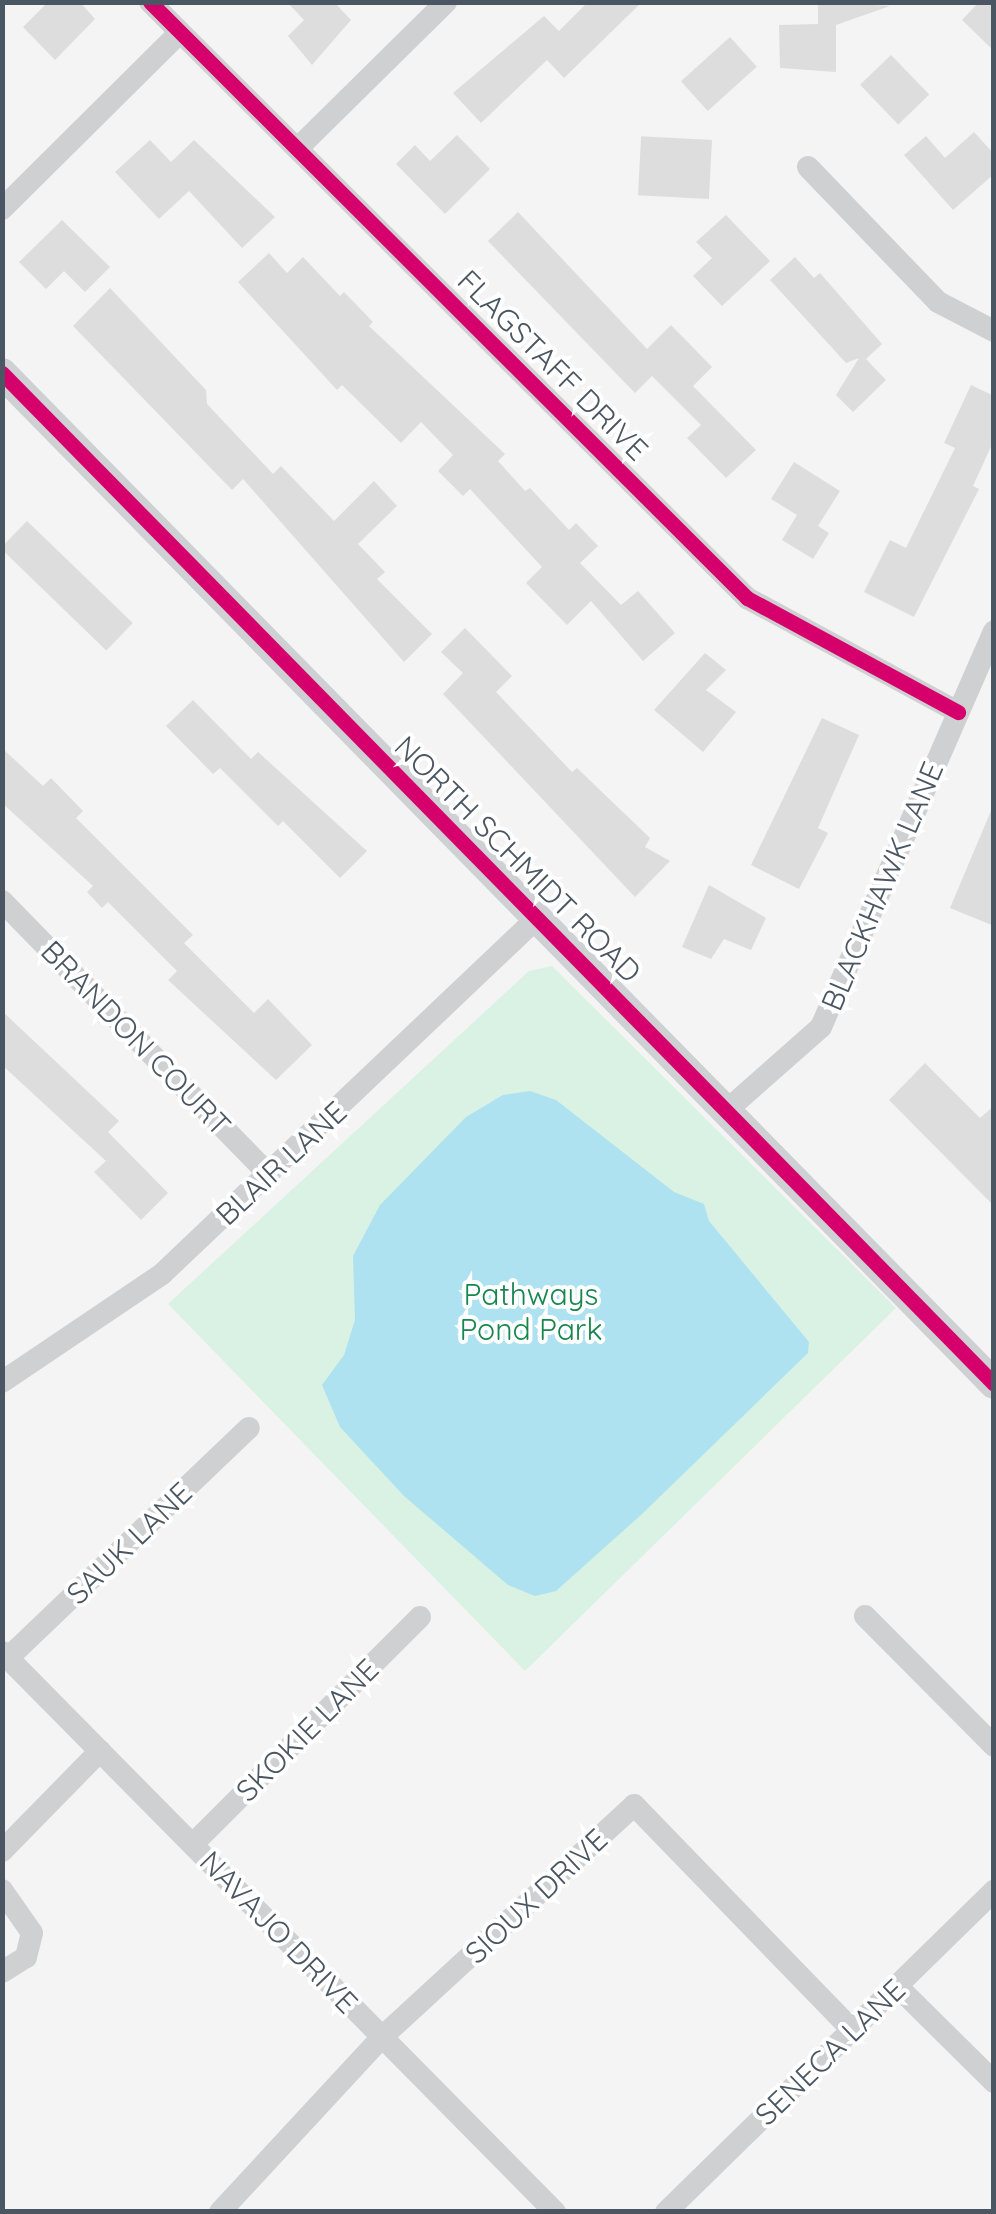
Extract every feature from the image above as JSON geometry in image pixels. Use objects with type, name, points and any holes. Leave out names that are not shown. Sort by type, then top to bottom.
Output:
[{"type":"street","name":"FLAGSTAFF DRIVE","points":[[150,2],[747,598],[958,712]]},
{"type":"street","points":[[298,148],[446,2]]},
{"type":"street","points":[[2,208],[178,33]]},
{"type":"street","points":[[808,166],[938,302],[994,332]]},
{"type":"street","name":"NORTH SCHMIDT ROAD","points":[[2,373],[994,1384]]},
{"type":"street","name":"BLACKHAWK LANE","points":[[727,1110],[822,1027],[994,630]]},
{"type":"street","name":"BRANDON COURT","points":[[2,901],[269,1175]]},
{"type":"street","name":"BLAIR LANE","points":[[2,1382],[162,1274],[537,918]]},
{"type":"street","name":"SAUK LANE","points":[[5,1655],[249,1428]]},
{"type":"street","points":[[865,1616],[994,1746]]},
{"type":"street","name":"SKOKIE LANE","points":[[193,1844],[420,1617]]},
{"type":"street","name":"NAVAJO DRIVE","points":[[5,1655],[554,2212]]},
{"type":"street","points":[[2,1851],[100,1751]]},
{"type":"street","name":"SIOUX DRIVE","points":[[220,2212],[382,2038],[634,1805],[852,2030]]},
{"type":"street","points":[[2,1890],[32,1933],[26,1956],[2,1972]]},
{"type":"street","name":"SENECA LANE","points":[[666,2212],[994,1892]]},
{"type":"street","points":[[898,1986],[994,2082]]},
{"type":"green space","name":"Pathways Pond Park","points":[[552,966],[896,1308],[525,1671],[168,1304],[529,971]]},
{"type":"water","points":[[530,1091],[556,1100],[674,1192],[704,1204],[709,1221],[809,1342],[808,1353],[642,1514],[556,1591],[535,1596],[508,1585],[404,1496],[340,1427],[322,1385],[344,1355],[355,1320],[353,1256],[380,1205],[466,1117],[503,1095]]},
{"type":"building","points":[[48,2],[80,2],[95,19],[55,60],[23,27]]},
{"type":"building","points":[[287,2],[334,2],[351,20],[312,65],[288,36],[304,20]]},
{"type":"building","points":[[588,2],[642,2],[564,78],[547,60],[481,123],[453,93],[544,16],[559,31]]},
{"type":"building","points":[[818,2],[890,6],[836,25],[836,72],[780,68],[779,25],[818,24]]},
{"type":"building","points":[[979,2],[994,2],[994,51],[962,20]]},
{"type":"building","points":[[730,37],[757,67],[708,111],[681,81]]},
{"type":"building","points":[[891,55],[929,95],[898,124],[860,85]]},
{"type":"building","points":[[974,132],[994,154],[994,174],[953,210],[904,155],[926,136],[945,158]]},
{"type":"building","points":[[457,135],[490,169],[445,214],[396,164],[415,145],[430,161]]},
{"type":"building","points":[[641,136],[712,140],[709,199],[638,195]]},
{"type":"building","points":[[150,140],[171,162],[194,140],[275,217],[242,248],[189,191],[159,219],[115,172]]},
{"type":"building","points":[[518,212],[647,349],[671,325],[712,367],[693,386],[756,450],[726,478],[687,438],[701,425],[652,376],[635,393],[488,241]]},
{"type":"building","points":[[726,215],[770,261],[722,306],[693,276],[712,258],[696,242]]},
{"type":"building","points":[[62,220],[110,267],[85,292],[64,271],[46,289],[19,262]]},
{"type":"building","points":[[269,253],[287,273],[303,257],[340,296],[344,292],[373,322],[369,326],[505,454],[498,461],[525,491],[530,488],[569,530],[576,523],[598,546],[580,563],[621,605],[638,591],[675,633],[643,661],[591,601],[567,625],[526,583],[542,567],[470,489],[463,496],[438,471],[453,455],[421,422],[401,443],[342,385],[337,390],[238,282]]},
{"type":"building","points":[[795,257],[814,278],[820,273],[882,344],[866,359],[886,380],[853,412],[836,395],[859,358],[846,363],[770,280]]},
{"type":"building","points":[[110,288],[206,390],[207,404],[273,474],[281,466],[334,521],[374,481],[397,506],[358,544],[385,572],[377,579],[432,634],[404,662],[243,479],[232,490],[73,326]]},
{"type":"building","points":[[971,385],[994,396],[994,440],[973,486],[979,489],[914,617],[864,592],[890,540],[906,548],[955,448],[944,443]]},
{"type":"building","points":[[794,462],[840,491],[818,526],[829,533],[813,559],[782,540],[797,515],[771,499]]},
{"type":"building","points":[[27,521],[133,623],[106,650],[2,550]]},
{"type":"building","points":[[465,628],[512,676],[496,692],[572,772],[577,768],[650,838],[645,847],[670,861],[635,897],[443,694],[463,673],[441,652]]},
{"type":"building","points":[[705,653],[726,670],[706,690],[736,712],[703,752],[654,710]]},
{"type":"building","points":[[193,700],[251,759],[258,752],[367,851],[340,878],[283,821],[278,826],[220,768],[213,774],[166,726]]},
{"type":"building","points":[[822,718],[859,735],[818,828],[828,833],[799,889],[751,865]]},
{"type":"building","points":[[2,748],[43,786],[51,778],[83,811],[76,818],[193,935],[184,943],[254,1013],[268,999],[312,1045],[276,1080],[168,980],[177,971],[108,902],[102,908],[87,892],[93,886],[2,803]]},
{"type":"building","points":[[994,806],[994,926],[950,908]]},
{"type":"building","points":[[709,885],[766,918],[751,950],[724,939],[711,959],[682,947]]},
{"type":"building","points":[[2,1011],[119,1121],[108,1132],[168,1193],[141,1220],[94,1172],[106,1161],[2,1065]]},
{"type":"building","points":[[925,1063],[980,1118],[994,1106],[994,1206],[889,1100]]},
{"type":"cycle path","points":[[150,2],[747,598],[958,712]]},
{"type":"cycle path","points":[[2,373],[994,1384]]}]
